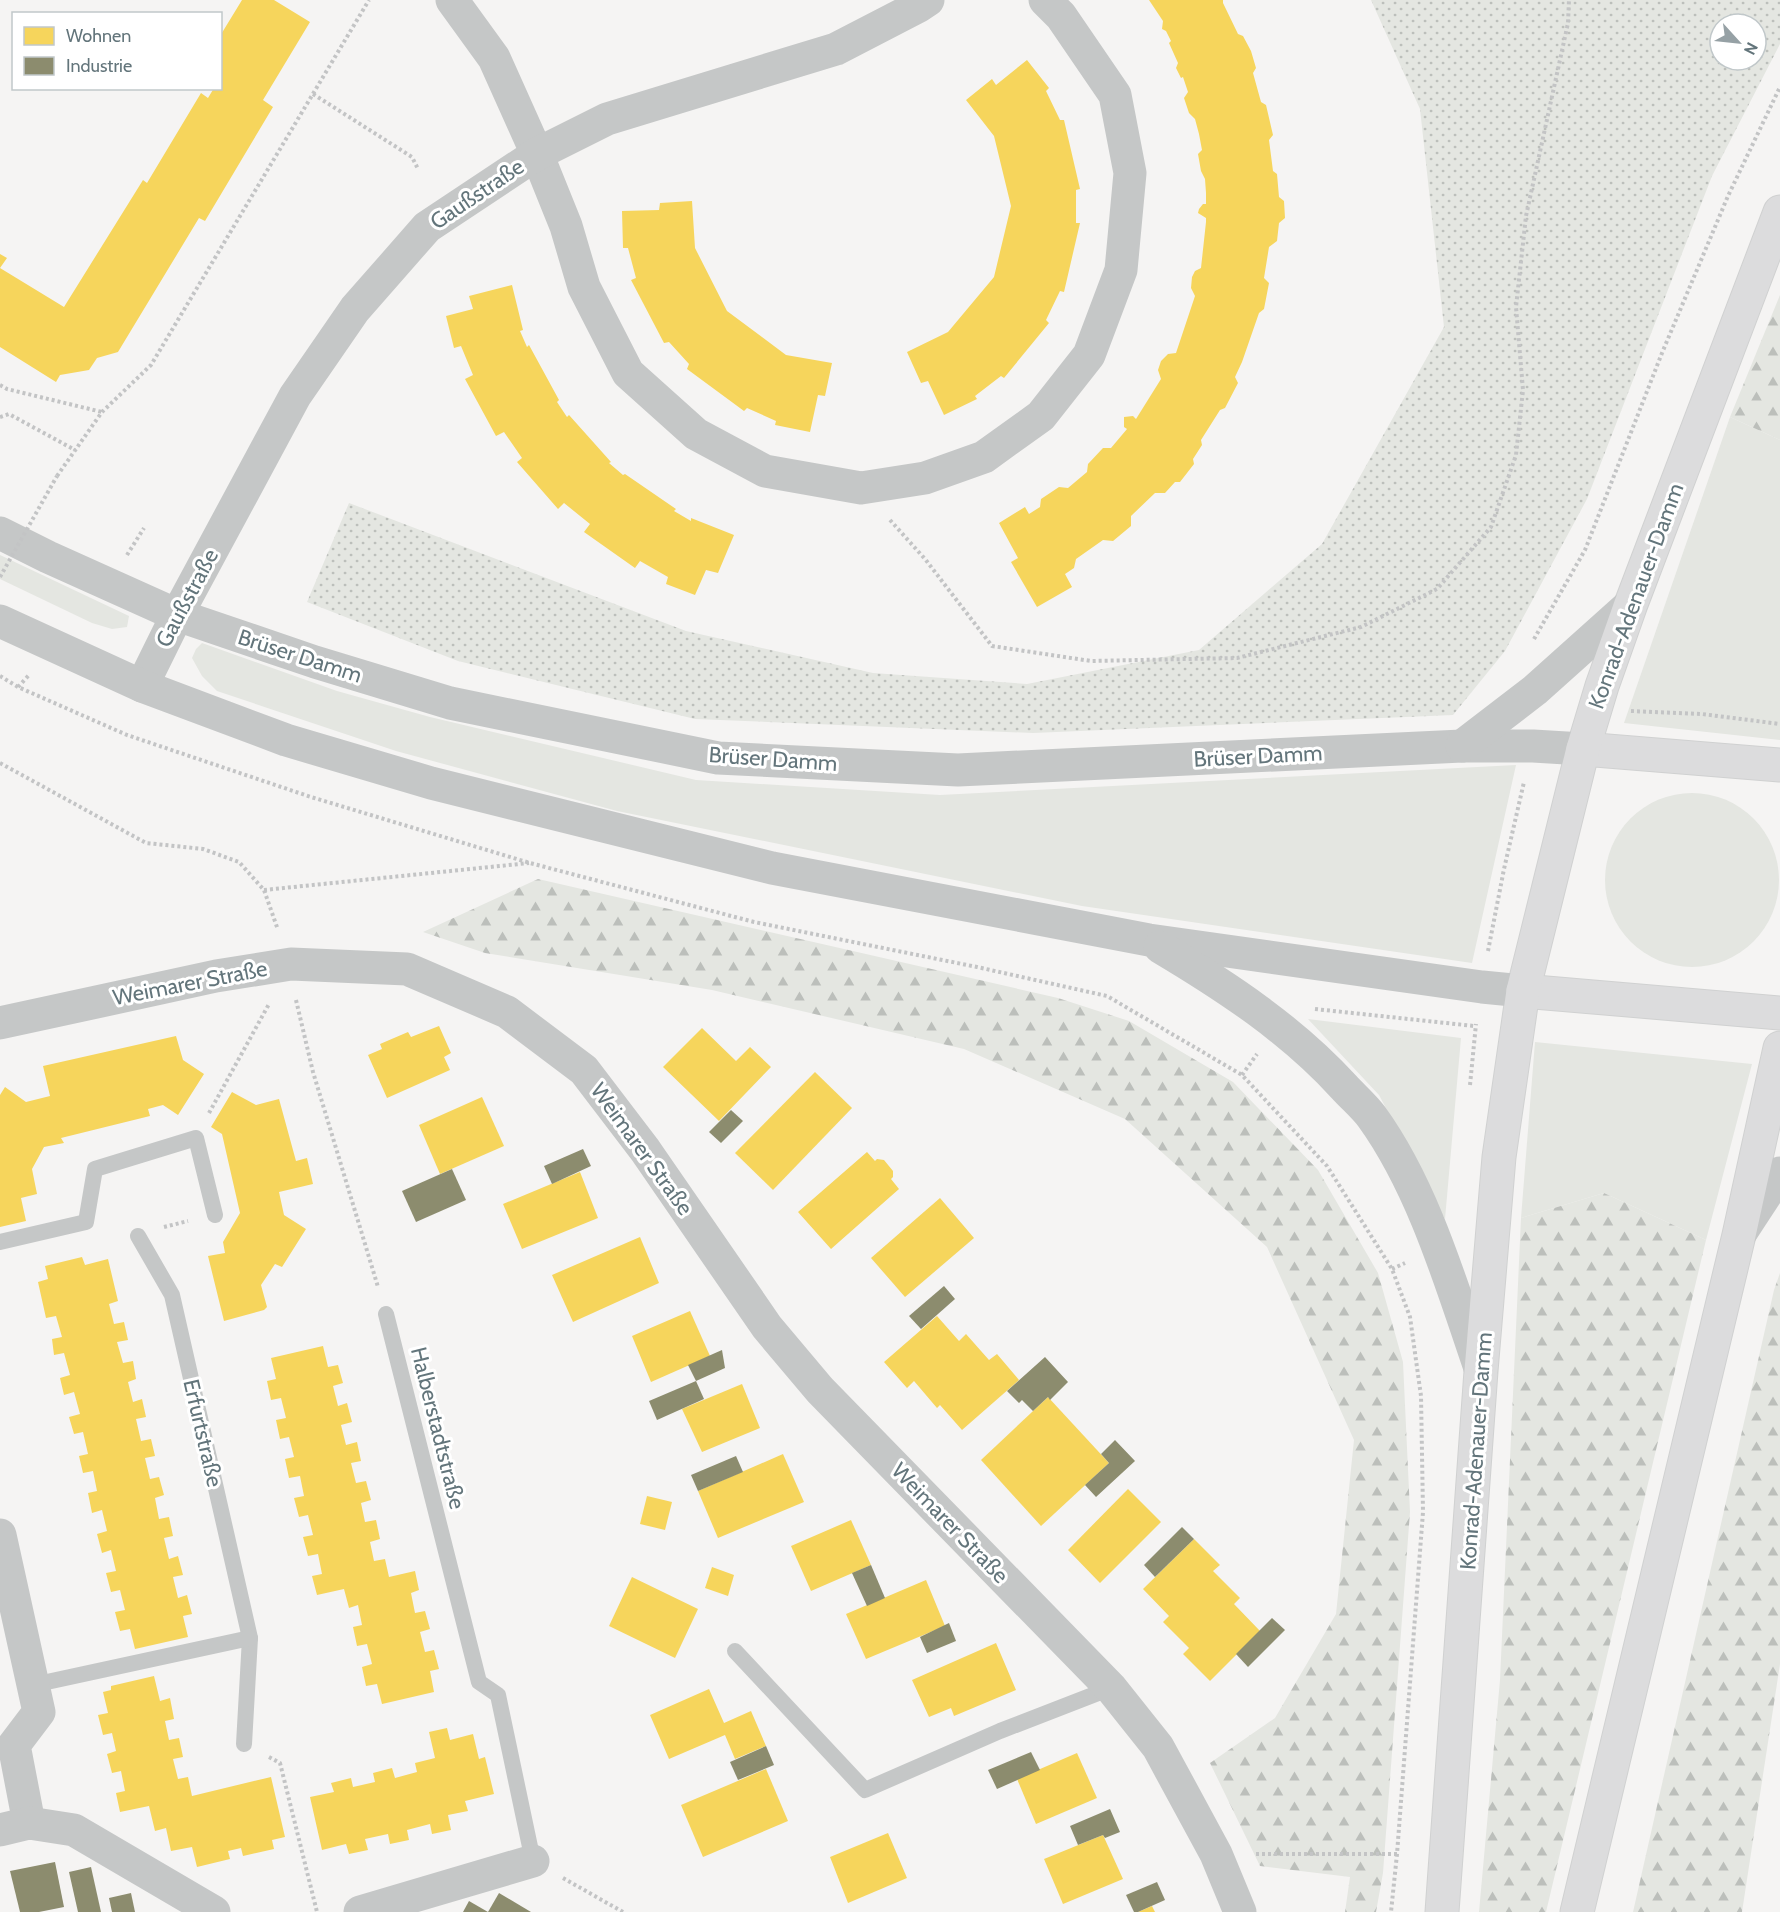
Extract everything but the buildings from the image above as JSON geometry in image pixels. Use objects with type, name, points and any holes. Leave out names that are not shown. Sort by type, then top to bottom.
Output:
[{"type":"main road","name":"Konrad-Adenauer-Damm","points":[[1442,1912],[1481,1371],[1499,1157],[1523,991],[1594,709],[1630,604],[1780,212]]},
{"type":"main road","points":[[1583,749],[1780,765]]},
{"type":"main road","points":[[1523,991],[1780,1012]]},
{"type":"main road","points":[[1577,1912],[1739,1235],[1780,1048]]},
{"type":"street","points":[[452,0],[494,58],[537,153],[566,226],[584,287],[628,373],[696,434],[765,471],[861,488],[925,478],[984,457],[1041,416],[1089,355],[1121,270],[1130,173],[1114,95],[1061,16],[1045,0]]},
{"type":"street","name":"Gaußstraße","points":[[142,686],[177,615],[295,396],[355,309],[427,227],[537,153],[607,120],[836,49],[928,0]]},
{"type":"street","name":"Brüser Damm","points":[[0,533],[177,615],[315,662],[450,703],[718,758],[958,770],[1462,746],[1583,749]]},
{"type":"street","points":[[1462,746],[1535,690],[1630,604]]},
{"type":"street","points":[[0,621],[142,686],[286,740],[431,783],[772,868],[1149,940],[1523,991]]},
{"type":"street","points":[[1149,940],[1217,981],[1278,1025],[1328,1069],[1371,1116],[1405,1171],[1437,1248],[1481,1371]]},
{"type":"street","name":"Weimarer Straße","points":[[0,1023],[216,976],[291,964],[406,969],[507,1012],[584,1070],[645,1150],[767,1328],[820,1390],[1111,1688],[1158,1747],[1216,1854],[1240,1912]]},
{"type":"street","points":[[1739,1235],[1780,1173]]},
{"type":"street","points":[[0,1535],[39,1712],[14,1745],[15,1827],[74,1830],[213,1912]]},
{"type":"street","points":[[360,1912],[533,1861]]},
{"type":"lane","points":[[0,1242],[86,1222],[95,1169],[196,1138],[215,1215]]},
{"type":"lane","name":"Erfurtstraße","points":[[138,1236],[172,1295],[250,1638],[244,1744]]},
{"type":"lane","name":"Halberstadtstraße","points":[[386,1314],[478,1682],[498,1695],[533,1861]]},
{"type":"lane","points":[[33,1685],[250,1638]]},
{"type":"lane","points":[[735,1651],[865,1790],[1000,1731],[1111,1688]]},
{"type":"path","points":[[0,577],[57,476],[102,412],[151,365],[369,0]]},
{"type":"path","points":[[861,488],[925,559],[992,646],[1091,661],[1236,658],[1361,627],[1437,590],[1491,528],[1516,455],[1523,390],[1516,307],[1526,216],[1568,23],[1569,0]]},
{"type":"path","points":[[313,94],[412,157],[418,169]]},
{"type":"path","points":[[0,385],[102,412]]},
{"type":"path","points":[[0,417],[9,414],[75,450]]},
{"type":"path","points":[[0,676],[18,687],[128,735],[311,798],[530,863],[754,922],[1107,996],[1242,1075],[1327,1166],[1392,1269],[1410,1317],[1422,1396],[1423,1512],[1391,1912]]},
{"type":"path","points":[[1594,709],[1702,714],[1780,724]]},
{"type":"path","points":[[0,763],[146,843],[204,849],[239,862],[264,890],[530,863]]},
{"type":"path","points":[[196,1138],[291,964]]},
{"type":"path","points":[[296,1001],[313,1072],[386,1314]]},
{"type":"path","points":[[1242,1075],[1278,1025],[1299,1007],[1476,1026]]},
{"type":"path","points":[[138,1236],[152,1230],[215,1215]]},
{"type":"path","points":[[244,1744],[280,1762],[317,1912]]},
{"type":"path","points":[[1216,1854],[1397,1854]]},
{"type":"path","points":[[533,1861],[623,1912]]},
{"type":"green space","points":[[1371,0],[1780,0],[1780,44],[1768,67],[1768,12],[1708,12],[1708,72],[1766,72],[1712,176],[1587,499],[1505,651],[1453,715],[1033,733],[695,719],[458,661],[307,602],[349,503],[686,631],[873,673],[1027,684],[1199,650],[1322,544],[1444,327],[1420,109]]},
{"type":"green space","points":[[1780,295],[1780,440],[1730,417]]},
{"type":"green space","points":[[1730,417],[1780,440],[1780,740],[1624,723]]},
{"type":"green space","points":[[0,555],[129,616],[127,627],[112,629],[92,623],[0,579]]},
{"type":"green space","points":[[202,643],[337,691],[430,717],[696,780],[940,795],[1516,765],[1472,963],[1082,906],[617,811],[396,751],[217,691],[202,676],[192,658]]},
{"type":"green space","points":[[1692,793],[1725,800],[1740,808],[1753,819],[1764,832],[1772,847],[1779,880],[1772,913],[1764,928],[1753,941],[1740,952],[1725,960],[1692,967],[1659,960],[1644,952],[1631,941],[1620,928],[1612,913],[1605,880],[1612,847],[1620,832],[1631,819],[1644,808],[1659,800]]},
{"type":"green space","points":[[538,879],[1058,998],[1129,1021],[1233,1082],[1318,1170],[1378,1273],[1403,1362],[1410,1512],[1383,1873],[1376,1912],[1345,1912],[1350,1877],[1260,1866],[1210,1763],[1275,1718],[1336,1614],[1354,1440],[1267,1247],[1125,1119],[964,1049],[712,990],[485,953],[423,932]]},
{"type":"green space","points":[[1308,1019],[1461,1038],[1445,1219],[1379,1095]]},
{"type":"green space","points":[[1535,1042],[1752,1064],[1706,1240],[1604,1193],[1521,1218]]},
{"type":"green space","points":[[1604,1193],[1706,1240],[1546,1912],[1479,1912],[1500,1680],[1521,1218]]},
{"type":"green space","points":[[1780,1273],[1780,1664],[1742,1912],[1633,1912],[1774,1290]]}]
